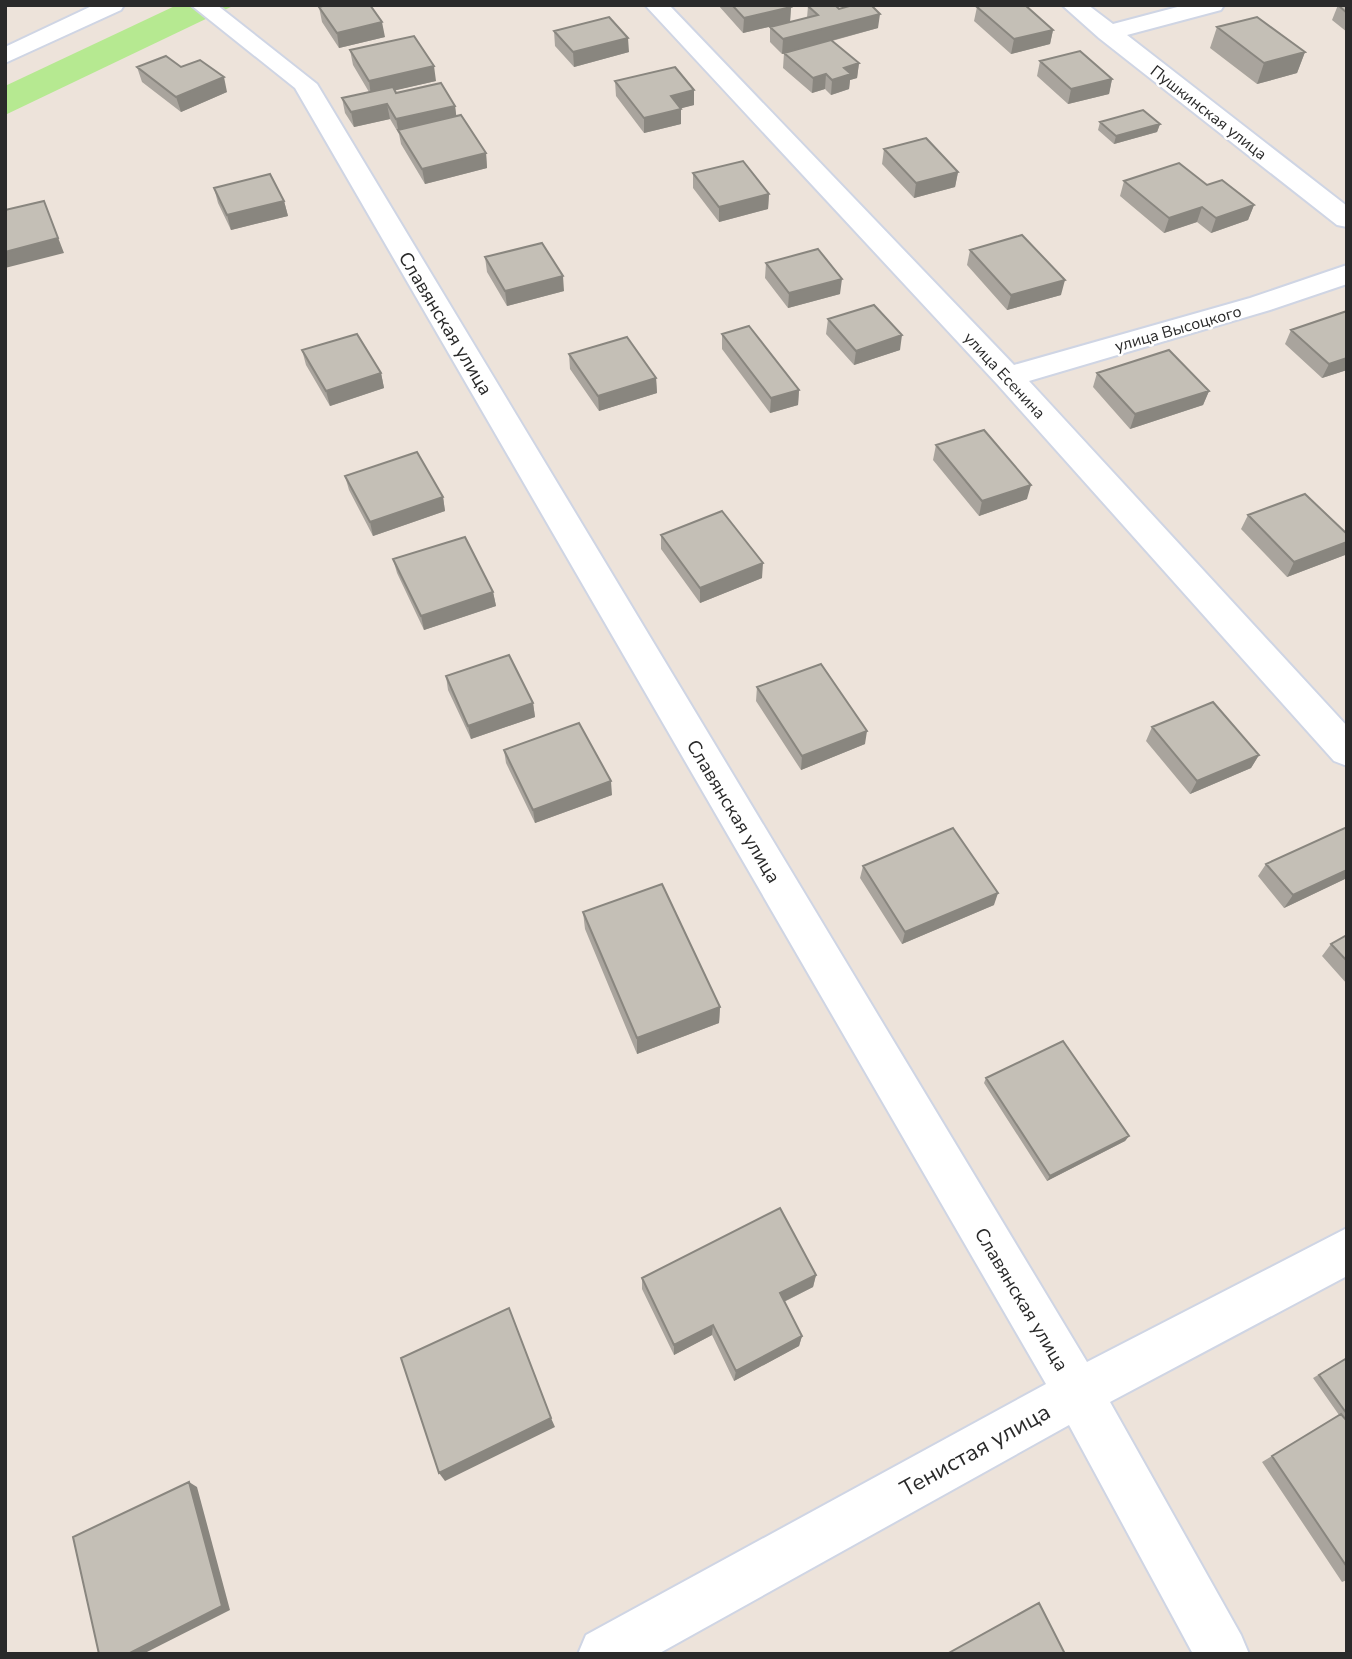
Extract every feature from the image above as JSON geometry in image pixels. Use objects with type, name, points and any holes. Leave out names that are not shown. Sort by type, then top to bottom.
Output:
[{"type":"street","points":[[5,56],[113,5]]},
{"type":"street","name":"Славянская улица","points":[[202,5],[305,84],[1078,1393],[1222,1654]]},
{"type":"street","name":"улица Есенина","points":[[656,5],[1008,377],[1347,751]]},
{"type":"street","name":"Пушкинская улица","points":[[1073,5],[1347,219]]},
{"type":"street","points":[[1107,33],[1213,5]]},
{"type":"street","name":"улица Высоцкого","points":[[1008,377],[1260,304],[1347,274]]},
{"type":"street","name":"Тенистая улица","points":[[605,1654],[1078,1393],[1347,1251]]},
{"type":"green space","points":[[177,5],[235,5],[5,115],[5,86]]},
{"type":"building","points":[[370,5],[382,22],[337,33],[319,7]]},
{"type":"building","points":[[732,5],[789,5],[791,7],[744,18]]},
{"type":"building","points":[[835,5],[839,9],[853,5],[871,5],[880,14],[783,39],[770,27],[818,15],[808,6]]},
{"type":"building","points":[[1025,5],[1053,30],[1014,39],[977,7]]},
{"type":"building","points":[[1338,5],[1347,5],[1347,13]]},
{"type":"building","points":[[609,17],[628,38],[573,52],[554,31]]},
{"type":"building","points":[[1257,17],[1305,52],[1264,63],[1217,27]]},
{"type":"building","points":[[414,36],[434,66],[369,81],[350,50]]},
{"type":"building","points":[[831,40],[859,63],[844,68],[851,74],[832,80],[826,74],[813,78],[784,53]]},
{"type":"building","points":[[1080,51],[1112,79],[1071,89],[1040,61]]},
{"type":"building","points":[[166,56],[181,67],[200,60],[224,77],[176,97],[137,67]]},
{"type":"building","points":[[675,67],[694,90],[671,96],[681,109],[644,118],[615,81]]},
{"type":"building","points":[[441,83],[455,106],[396,119],[387,104],[351,112],[342,98],[393,87],[396,93]]},
{"type":"building","points":[[1143,110],[1160,124],[1116,136],[1100,122]]},
{"type":"building","points":[[461,115],[486,153],[422,169],[398,130]]},
{"type":"building","points":[[926,138],[958,172],[916,183],[884,149]]},
{"type":"building","points":[[743,161],[769,194],[719,207],[693,173]]},
{"type":"building","points":[[1179,163],[1207,185],[1222,180],[1254,205],[1216,218],[1202,207],[1169,218],[1124,181]]},
{"type":"building","points":[[270,174],[284,201],[227,215],[214,188]]},
{"type":"building","points":[[44,201],[58,238],[5,252],[5,210]]},
{"type":"building","points":[[1022,235],[1065,280],[1011,295],[970,250]]},
{"type":"building","points":[[542,243],[563,276],[505,291],[485,257]]},
{"type":"building","points":[[818,249],[842,279],[789,293],[766,263]]},
{"type":"building","points":[[874,305],[902,335],[856,351],[828,319]]},
{"type":"building","points":[[1347,311],[1347,358],[1329,364],[1291,330]]},
{"type":"building","points":[[749,326],[799,390],[771,398],[722,334]]},
{"type":"building","points":[[357,334],[381,373],[326,391],[302,350]]},
{"type":"building","points":[[627,337],[656,378],[598,396],[569,354]]},
{"type":"building","points":[[1169,350],[1209,391],[1135,414],[1097,373]]},
{"type":"building","points":[[984,430],[1031,485],[982,501],[936,445]]},
{"type":"building","points":[[417,452],[443,497],[370,522],[345,476]]},
{"type":"building","points":[[1305,494],[1347,534],[1347,542],[1294,562],[1248,515]]},
{"type":"building","points":[[722,511],[763,563],[700,588],[661,535]]},
{"type":"building","points":[[465,537],[493,592],[421,616],[393,559]]},
{"type":"building","points":[[509,655],[533,703],[468,726],[446,676]]},
{"type":"building","points":[[821,664],[867,731],[802,756],[757,687]]},
{"type":"building","points":[[1213,702],[1259,755],[1197,781],[1152,727]]},
{"type":"building","points":[[579,723],[611,781],[533,810],[504,750]]},
{"type":"building","points":[[1347,827],[1347,870],[1293,895],[1266,864]]},
{"type":"building","points":[[953,828],[998,893],[905,932],[863,866]]},
{"type":"building","points":[[662,884],[720,1007],[637,1038],[583,912]]},
{"type":"building","points":[[1347,935],[1347,961],[1331,944]]},
{"type":"building","points":[[1063,1041],[1129,1136],[1050,1176],[986,1078]]},
{"type":"building","points":[[780,1208],[816,1275],[780,1293],[802,1336],[736,1371],[713,1325],[674,1345],[642,1278]]},
{"type":"building","points":[[509,1308],[551,1418],[439,1473],[401,1358]]},
{"type":"building","points":[[1347,1358],[1347,1414],[1319,1375]]},
{"type":"building","points":[[1341,1414],[1347,1421],[1347,1567],[1272,1456]]},
{"type":"building","points":[[189,1482],[222,1606],[128,1654],[99,1654],[73,1537]]},
{"type":"building","points":[[1039,1603],[1065,1654],[947,1654]]}]
